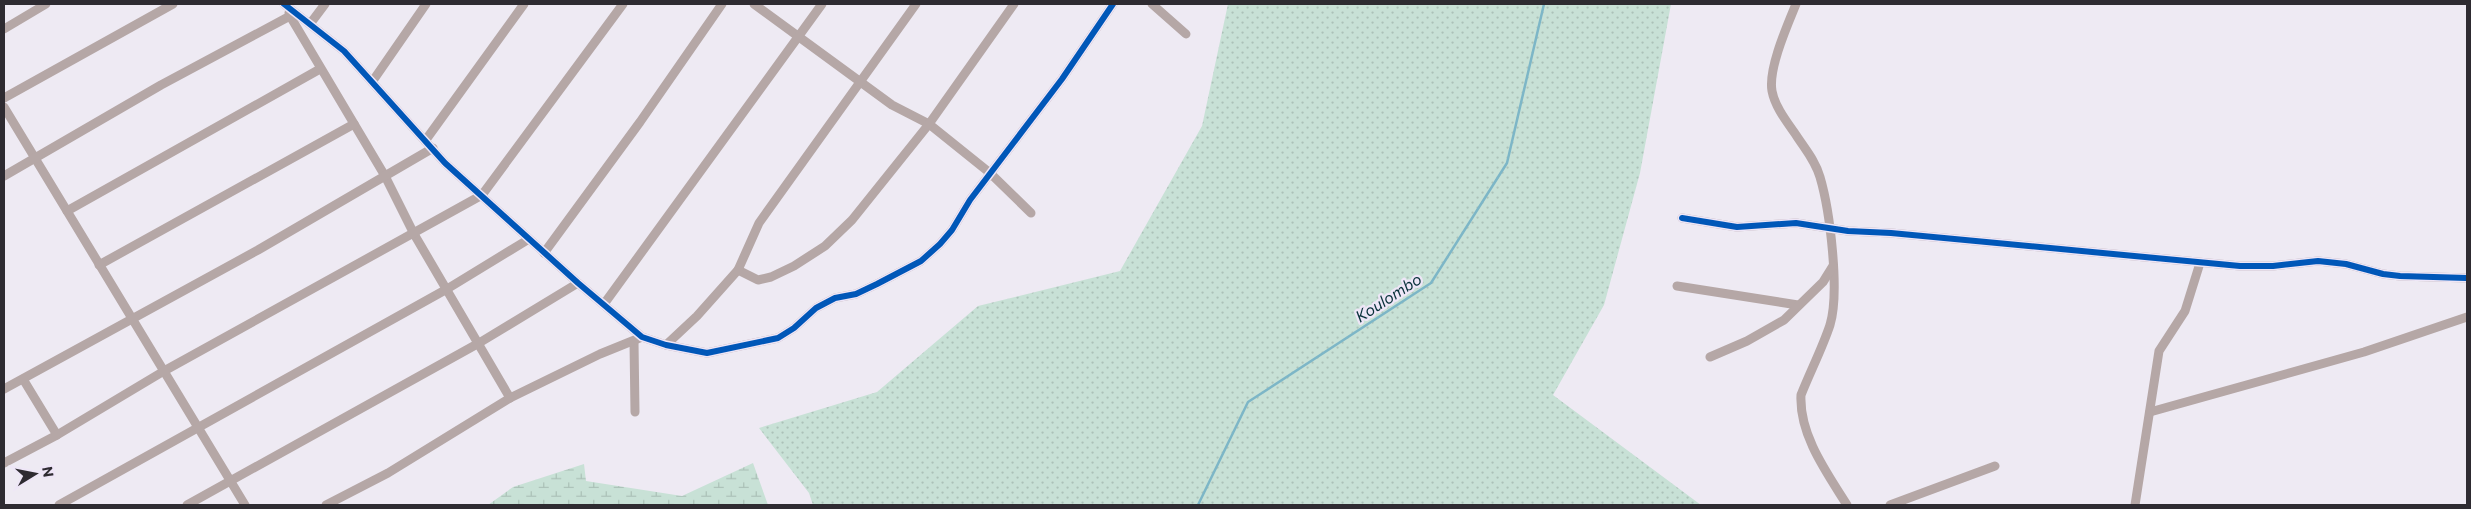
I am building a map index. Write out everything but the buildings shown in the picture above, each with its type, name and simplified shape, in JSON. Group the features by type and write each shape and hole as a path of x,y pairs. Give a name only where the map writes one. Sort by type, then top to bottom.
{"street":[{"path":"4,29 46,4"},
{"path":"4,98 174,4"},
{"path":"310,24 324,4"},
{"path":"372,82 426,4"},
{"path":"426,140 524,4"},
{"path":"4,462 57,435 164,371 482,195 623,4"},
{"path":"544,253 640,122 722,4"},
{"path":"754,4 892,105 929,124 990,173 1031,213"},
{"path":"604,304 822,4"},
{"path":"666,345 697,316 738,270 759,224 916,4"},
{"path":"738,270 758,280 771,277 794,266 825,246 852,220 929,124 1014,4"},
{"path":"326,505 396,468 510,398 600,354 638,340 707,353 778,338 794,328 816,308 834,298 856,294 921,261 952,230 970,200 1062,79 1114,4"},
{"path":"1152,4 1186,34"},
{"path":"1796,4 1773,70 1772,91 1776,103 1815,161 1824,193 1833,265 1834,307 1830,325 1801,395 1800,408 1812,444 1832,483 1847,505"},
{"path":"287,9 310,24 344,51 446,163 578,284 604,304 638,340 635,412"},
{"path":"287,9 320,69 385,176 414,234 510,398"},
{"path":"4,176 287,9"},
{"path":"67,211 320,69"},
{"path":"4,107 245,505"},
{"path":"99,265 354,124"},
{"path":"4,389 258,250 433,148"},
{"path":"1682,218 1737,227 1796,223 1848,231 1891,233 2200,263 2259,266 2318,261 2346,264 2383,274 2467,278"},
{"path":"59,505 447,289 529,239"},
{"path":"2135,505 2159,350 2185,311 2200,263"},
{"path":"1710,357 1768,330 1784,320 1823,282 1833,265"},
{"path":"187,505 478,343 578,284"},
{"path":"1677,286 1798,305"},
{"path":"2150,412 2364,352 2467,317"},
{"path":"23,379 57,435"},
{"path":"1890,505 1995,466"}],"green space":[{"path":"1228,4 1671,4 1640,173 1604,305 1553,395 1701,505 813,505 809,493 759,428 877,392 978,306 1120,271 1202,126"},
{"path":"753,463 768,505 488,505 513,487 584,464 586,481 682,496"}],"waterway":[{"name":"Koulombo","path":"1198,505 1248,402 1431,283 1507,163 1544,4"}],"cycle path":[{"path":"284,4 344,51 445,163 578,283 642,337 666,345 707,353 778,338 794,328 816,308 835,298 856,294 921,261 952,230 970,200 1062,79 1113,4"},
{"path":"1682,218 1737,227 1796,223 1848,231 1891,233 2240,266 2273,266 2318,261 2346,264 2383,274 2400,276 2467,278"}]}
